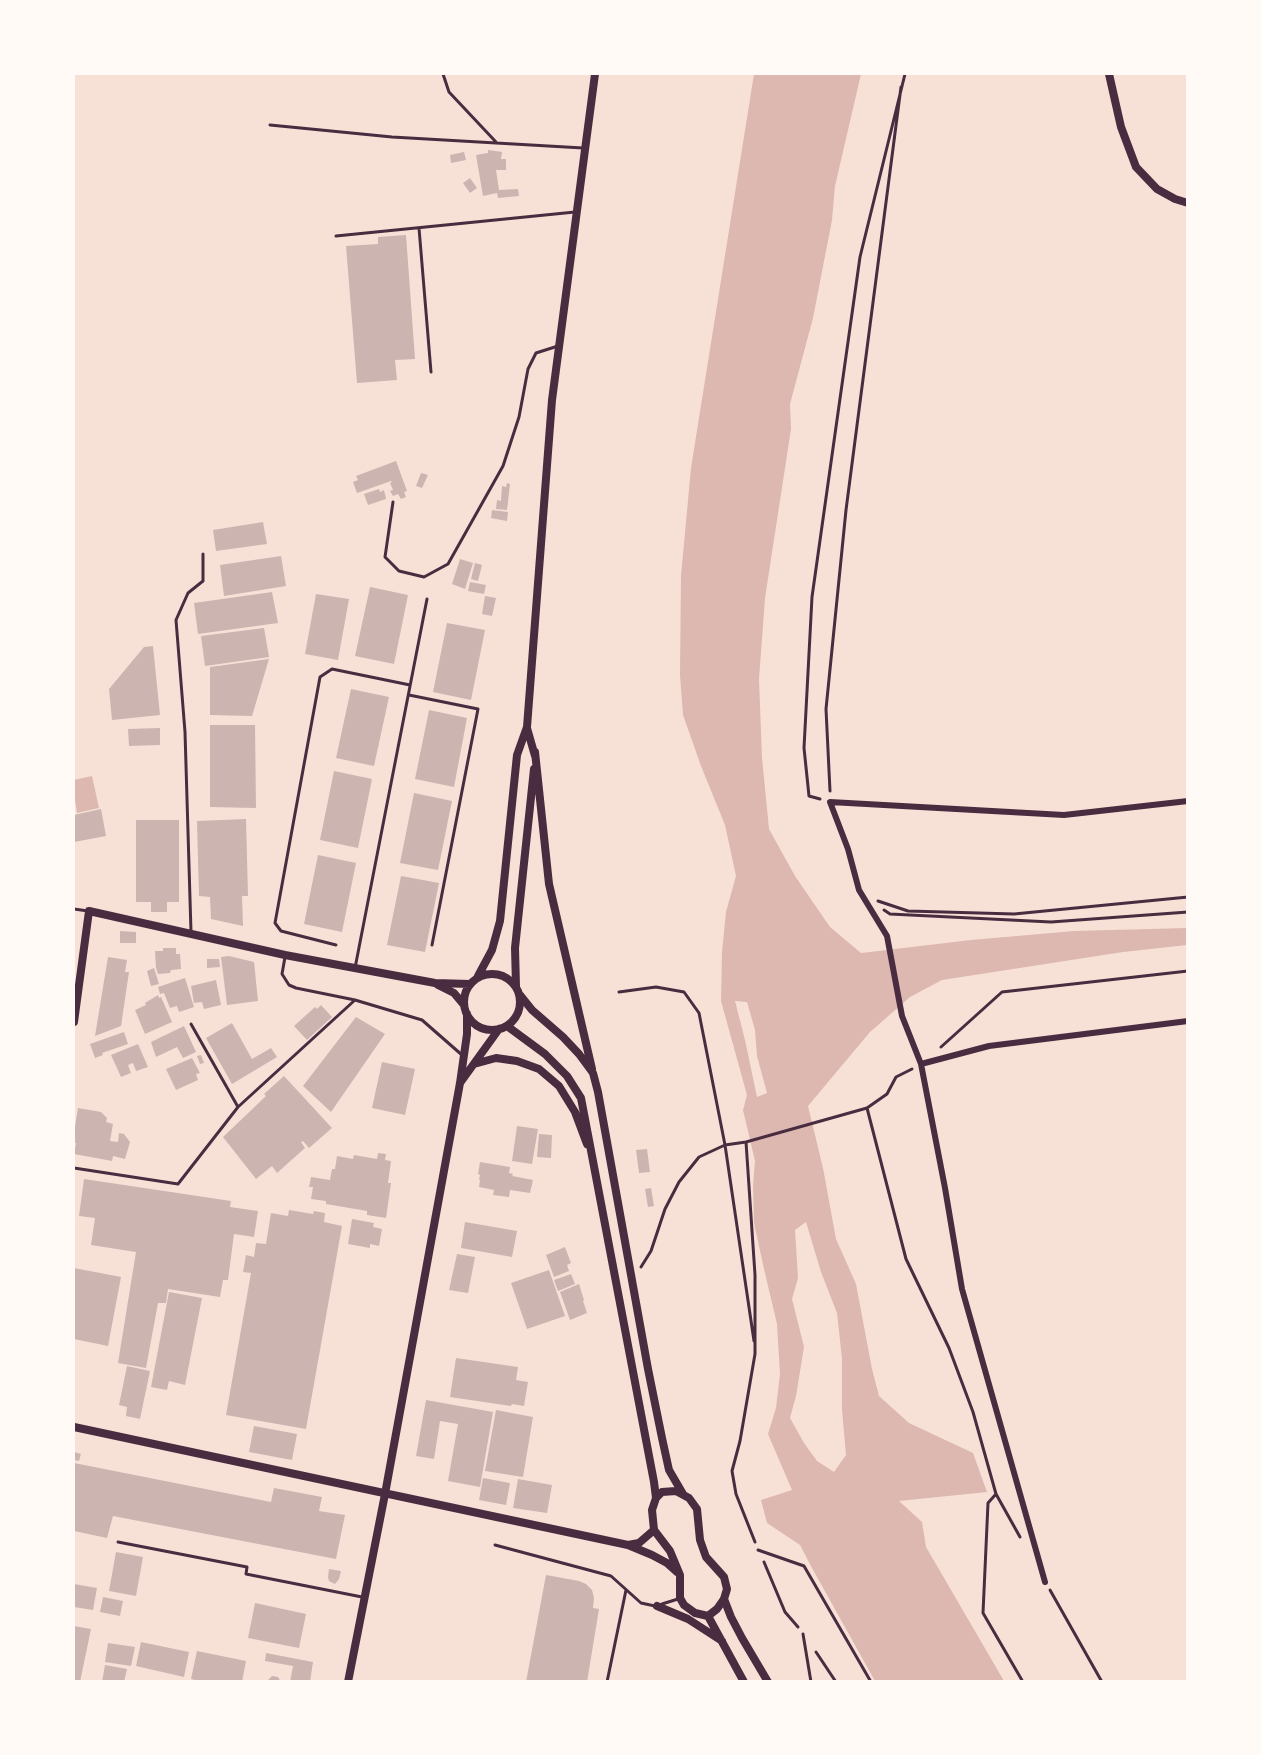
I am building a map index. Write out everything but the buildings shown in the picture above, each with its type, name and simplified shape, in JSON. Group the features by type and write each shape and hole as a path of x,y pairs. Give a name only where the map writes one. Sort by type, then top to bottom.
{"street":[{"path":"464,1005 470,984 478,976 492,950 500,921 517,755 527,728 552,400 595,74"},
{"path":"1109,74 1121,128 1136,167 1157,189 1188,203"},
{"path":"527,728 535,752 549,884 598,1092 648,1369 669,1470 683,1494"},
{"path":"460,1083 503,1028 514,1020 521,1004 515,948 535,752"},
{"path":"1045,1582 962,1289 921,1064 902,1016 887,936 859,890 848,849 830,802 1064,815 1188,801"},
{"path":"74,1022 89,911 285,955 435,983 470,984"},
{"path":"478,976 502,975 510,980 532,1010 563,1037 593,1073"},
{"path":"435,983 454,993 473,1022 481,1028 490,1030 503,1028 545,1054 567,1076 581,1098 656,1497 652,1510 654,1530 670,1551 680,1575 680,1598 684,1605 695,1613 708,1616 744,1682"},
{"path":"348,1682 385,1494 460,1083 467,1034 467,1014"},
{"path":"921,1064 989,1046 1188,1021"},
{"path":"474,1064 496,1058 517,1060 539,1069 559,1086 575,1113 592,1156"},
{"path":"74,1427 628,1545 667,1563 680,1575"},
{"path":"656,1497 662,1492 675,1491 689,1498 697,1509 700,1540 706,1557 724,1577 727,1589 717,1610 708,1616"},
{"path":"628,1545 639,1543 654,1530"},
{"path":"724,1599 742,1638 768,1682"},
{"path":"657,1606 688,1608"},
{"path":"657,1606 688,1619 724,1642"}],"lane":[{"path":"443,74 449,92 497,143"},
{"path":"270,125 392,137 585,149"},
{"path":"336,236 577,212"},
{"path":"419,228 431,372"},
{"path":"393,502 385,557 399,571 424,577 448,564 503,466 519,417 528,369 536,353 559,346"},
{"path":"191,934 185,732 176,620 188,593 203,581 203,554"},
{"path":"356,968 427,599"},
{"path":"336,945 281,932 275,923 320,677 332,669 410,685"},
{"path":"408,694 478,709 432,945"},
{"path":"74,909 89,911"},
{"path":"285,955 282,974 289,985 356,1000 422,1020 464,1056"},
{"path":"74,1168 178,1184 238,1107 356,1000"},
{"path":"190,1024 238,1107"},
{"path":"118,1542 247,1567 246,1574 365,1598"},
{"path":"495,1545 611,1576 641,1603 657,1606 680,1598"},
{"path":"758,1550 804,1566 871,1682"},
{"path":"607,1682 626,1590"},
{"path":"803,1634 811,1682"}],"path":[{"path":"901,87 846,510 826,709 830,802 810,796 804,748 812,597 860,257 901,87 905,74"},
{"path":"862,896 908,911 1014,914 1188,897"},
{"path":"862,896 890,914 1051,922 1188,912"},
{"path":"937,1050 1002,992 1188,971"},
{"path":"619,992 656,987 684,992 699,1013 725,1145 755,1354"},
{"path":"632,1281 651,1251 665,1209 679,1182 699,1157 725,1145 746,1142 867,1108 887,1094 896,1077 921,1064"},
{"path":"867,1108 906,1260 953,1359 973,1412 996,1494 988,1503 982,1613 1023,1682"},
{"path":"746,1142 755,1275 755,1354 740,1441 732,1471 736,1494 785,1612 836,1682"}],"shaded area":[{"path":"754,74 861,74 835,186 832,220 813,318 790,404 791,429 765,598 759,679 762,758 769,829 795,876 830,927 861,953 1074,931 1187,928 1187,945 1123,952 942,980 910,997 870,1032 808,1106 823,1168 836,1239 856,1284 879,1396 909,1423 973,1453 987,1492 899,1501 922,1522 926,1547 1004,1681 875,1681 800,1545 767,1523 761,1500 792,1490 768,1434 776,1408 780,1374 777,1324 754,1223 755,1161 743,1110 747,1095 721,1001 726,912 736,876 725,825 683,715 680,675 681,576 691,468","holes":["735,1001 747,1002 755,1030 757,1056 767,1093 757,1097","806,1222 821,1272 837,1313 842,1359 842,1410 846,1455 834,1472 817,1461 790,1418 804,1347 792,1299 798,1278 795,1230"]},
{"path":"92,776 99,808 77,813 74,780"}]}
